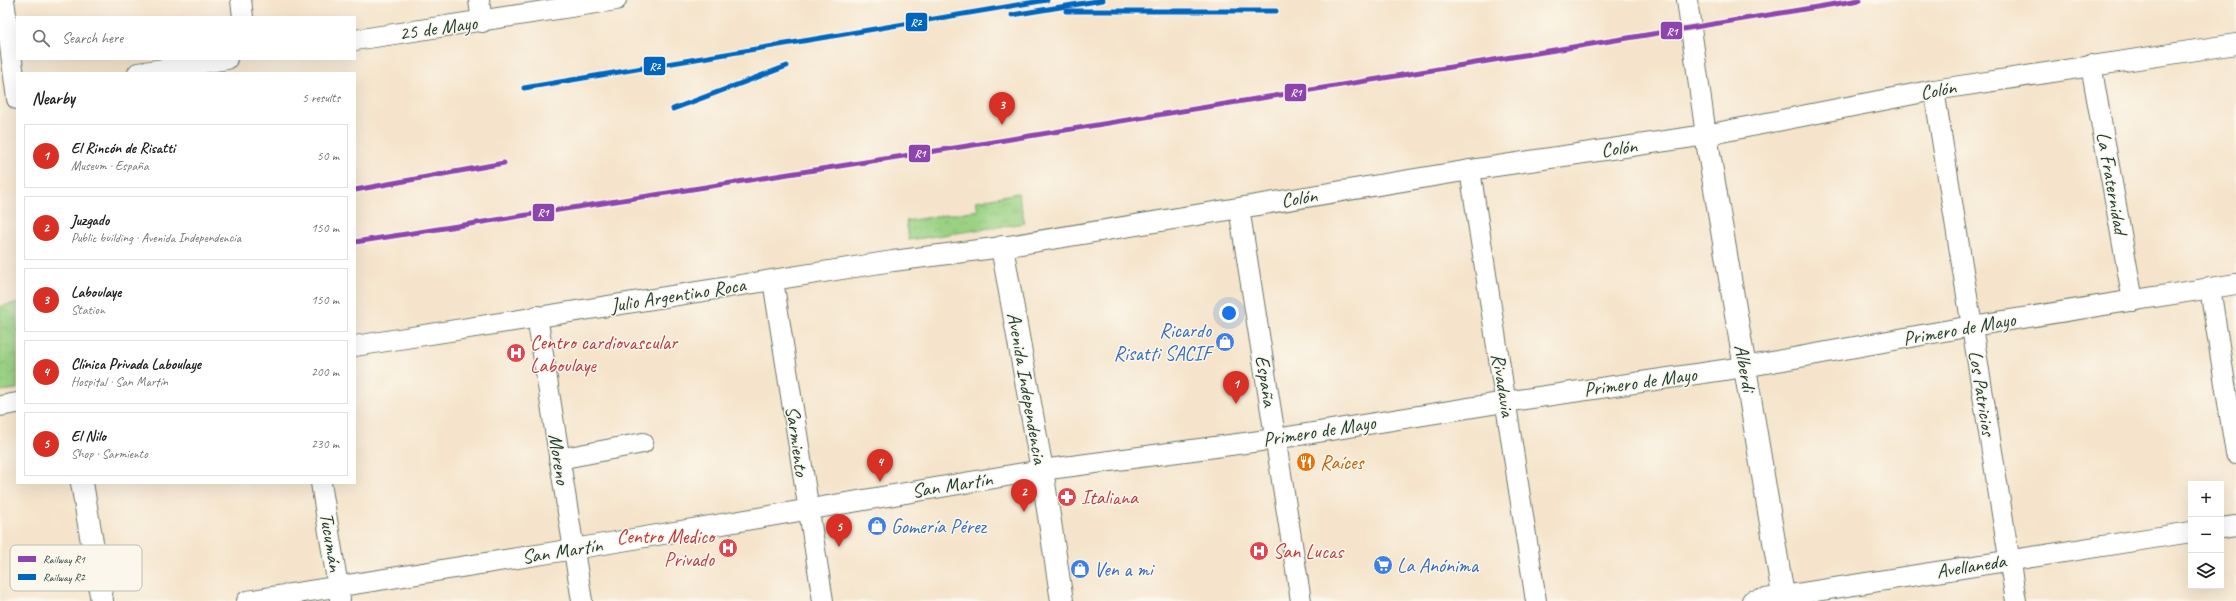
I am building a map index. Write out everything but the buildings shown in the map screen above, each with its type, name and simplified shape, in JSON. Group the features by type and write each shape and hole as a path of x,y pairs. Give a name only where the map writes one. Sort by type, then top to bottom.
{"main road":[{"name":"Alberdi","path":"1706,135 1783,598"},
{"name":"Avenida Independencia","path":"1002,247 1042,470 1062,601"},
{"path":"82,484 93,545"},
{"path":"100,591 102,601"}],"street":[{"path":"4,0 12,94"},
{"path":"241,0 243,16"},
{"path":"479,0 482,22"},
{"name":"25 de Mayo","path":"356,40 482,22 616,0"},
{"path":"1687,0 1706,135"},
{"name":"Colón","path":"1002,247 1470,170 1706,135 1934,90 2236,44"},
{"path":"144,72 222,60"},
{"name":"La Fraternidad","path":"2091,65 2133,301"},
{"name":"Los Patricios","path":"1934,90 2016,601"},
{"name":"Rivadavia","path":"1470,170 1536,601"},
{"name":"España","path":"1239,208 1301,601"},
{"name":"Julio Argentino Roca","path":"356,346 537,316 1002,247"},
{"name":"Sarmiento","path":"773,280 807,509 823,601"},
{"name":"Primero de Mayo","path":"1042,470 1275,439 1505,402 1744,367 1972,326 2236,284"},
{"path":"2210,288 2236,454"},
{"name":"Moreno","path":"537,316 582,601"},
{"path":"0,406 16,403"},
{"path":"559,459 643,444"},
{"name":"San Martín","path":"247,601 339,594 574,549 1042,470"},
{"name":"Tucumán","path":"321,484 339,594"},
{"path":"2224,528 2236,526"},
{"name":"Avellaneda","path":"1752,601 1783,598 2009,560 2188,532"}],"green space":[{"path":"1018,193 1025,223 909,240 906,221 978,210 976,201"},
{"path":"16,303 16,389 0,391 0,306"}],"rail line":[{"name":"R2","path":"524,88 1047,0"},
{"name":"R2","path":"1012,15 1103,0"},
{"name":"R1","path":"356,242 999,141 1860,0"},
{"name":"R2","path":"1066,11 1276,11"},
{"name":"R2","path":"673,109 787,66"},
{"name":"R1","path":"356,190 504,163"}],"place":[{"name":"Laboulaye","path":"1002,125"},
{"name":"Ricardo Risatti SACIF","path":"1225,342"},
{"name":"Centro cardiovascular Laboulaye","path":"516,353"},
{"name":"El Rincón de Risatti","path":"1236,404"},
{"name":"Raíces","path":"1306,462"},
{"name":"Clínica Privada Laboulaye","path":"880,482"},
{"name":"Italiana","path":"1067,497"},
{"name":"Juzgado","path":"1024,512"},
{"name":"Gomería Pérez","path":"877,526"},
{"name":"El Nilo","path":"839,547"},
{"name":"Centro Medico Privado","path":"728,548"},
{"name":"San Lucas","path":"1259,551"},
{"name":"La Anónima","path":"1383,565"},
{"name":"Ven a mi","path":"1080,569"}]}
